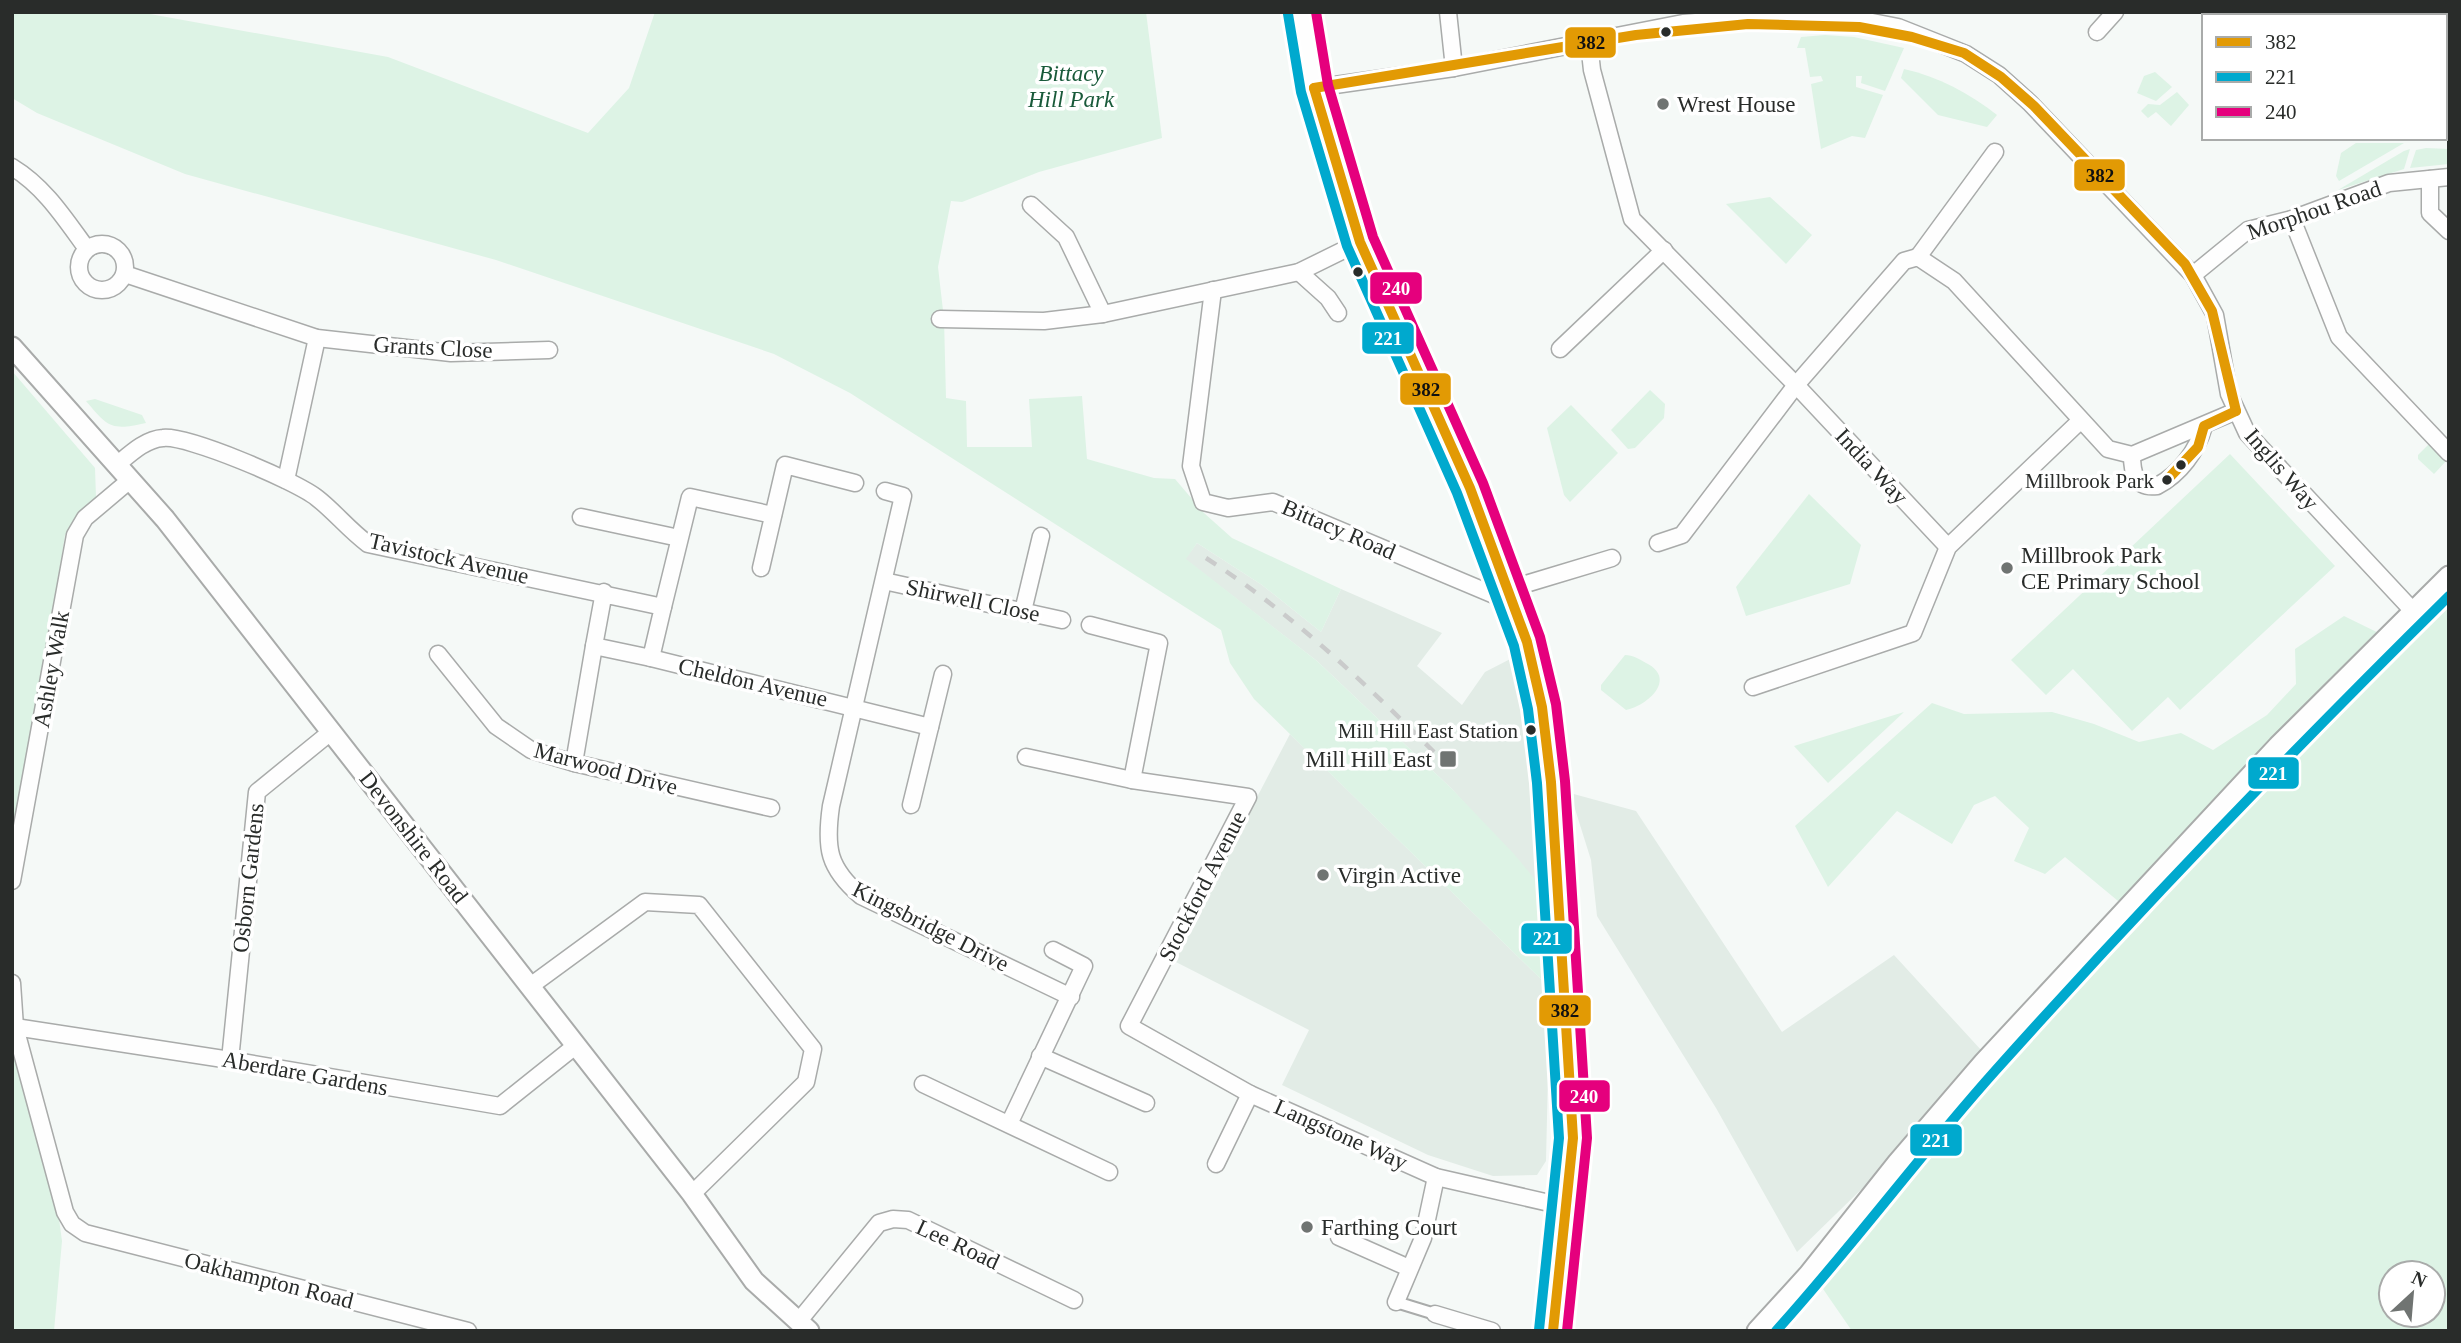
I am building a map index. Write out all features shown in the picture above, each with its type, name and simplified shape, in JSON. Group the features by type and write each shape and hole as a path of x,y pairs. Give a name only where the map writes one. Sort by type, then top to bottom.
{"main road":[{"path":"1302,12 1314,88 1360,242 1471,488 1511,596 1537,685 1551,782 1573,1138 1553,1331"}],"street":[{"path":"1448,12 1454,68"},
{"path":"2097,32 2115,12"},
{"name":"Inglis Way","path":"1314,88 1454,68 1684,23 1746,15 1852,18 1898,27 1966,54 1999,75 2030,103 2193,275 2215,316 2227,384 2247,433 2413,611"},
{"name":"India Way","path":"1589,43 1592,70 1632,219 1796,385 1948,547"},
{"path":"1658,543 1682,535 1796,385 1904,261 1918,257 1995,152"},
{"path":"12,167 29,177 56,206 87,249"},
{"name":"Morphou Road","path":"2193,275 2248,230 2292,219 2389,183 2449,177"},
{"path":"2430,179 2430,214 2449,231"},
{"path":"1031,205 1066,237 1103,314"},
{"path":"2292,219 2339,337 2449,453"},
{"path":"940,319 1044,321 1103,314 1299,272 1360,242"},
{"path":"102,244 115,248 125,262 125,274 111,289 89,287 83,281 79,268 87,249 102,244"},
{"path":"1560,349 1664,250"},
{"path":"1918,257 1954,281 2108,449 2132,455 2236,411"},
{"path":"1299,272 1328,298 1338,313"},
{"name":"Grants Close","path":"125,274 317,338 451,352 549,350"},
{"name":"Bittacy Road","path":"1213,290 1191,466 1203,502 1228,508 1273,502 1511,596"},
{"path":"286,480 317,338"},
{"name":"Devonshire Road","path":"12,347 165,519 691,1194 754,1280 804,1327"},
{"path":"1754,687 1913,633 1948,547 2080,421"},
{"path":"2132,455 2133,475 2137,481 2157,486 2167,480 2198,447 2204,426"},
{"name":"Tavistock Avenue","path":"124,472 137,448 167,437 181,439 286,480 316,497 368,544 604,592 663,607"},
{"path":"761,568 785,465 855,482"},
{"name":"Ashley Walk","path":"12,881 75,535 85,517 124,472"},
{"name":"Kingsbridge Drive","path":"885,491 903,496 827,831 829,855 841,878 862,896 1071,997"},
{"path":"651,658 690,498 773,515"},
{"path":"581,517 679,538"},
{"path":"1023,611 1041,536"},
{"path":"1511,596 1612,558"},
{"path":"1756,1331 1809,1274 1898,1162 1984,1062 2278,746 2449,576"},
{"name":"Shirwell Close","path":"884,581 1062,620"},
{"path":"574,763 604,592"},
{"path":"1090,625 1159,643 1132,780"},
{"name":"Cheldon Avenue","path":"594,646 855,706 930,727"},
{"name":"Marwood Drive","path":"438,654 496,726 531,750 574,763 771,808"},
{"path":"911,805 943,674"},
{"name":"Osborn Gardens","path":"230,1060 257,792 332,731"},
{"name":"Stockford Avenue","path":"1026,757 1132,780 1248,797 1129,1026"},
{"path":"528,987 645,902 699,905 813,1049 806,1082 691,1194"},
{"path":"1009,1124 1084,967 1053,950"},
{"path":"12,983 15,1027"},
{"name":"Langstone Way","path":"1129,1026 1250,1094 1436,1177 1567,1207"},
{"name":"Aberdare Gardens","path":"15,1027 500,1106 574,1047"},
{"name":"Oakhampton Road","path":"15,1027 65,1212 72,1224 85,1233 468,1331"},
{"path":"1040,1056 1146,1103"},
{"path":"923,1084 1109,1172"},
{"path":"1216,1164 1250,1094"},
{"path":"1436,1177 1423,1238 1396,1302 1492,1331"},
{"name":"Lee Road","path":"804,1327 880,1223 893,1219 908,1220 1074,1300"},
{"path":"1339,1237 1409,1268"}],"shaded area":[{"path":"1197,543 1262,585 1321,632 1341,589 1442,633 1417,666 1462,705 1485,672 1518,655 1547,894 1451,788 1317,661 1185,559"},
{"path":"1290,734 1550,988 1546,1161 1537,1175 1493,1176 1428,1155 1282,1085 1309,1030 1172,960"},
{"path":"1570,793 1636,811 1782,1032 1894,955 1982,1051 1875,1176 1797,1252 1716,1108 1597,916 1591,860"}],"green space":[{"name":"Bittacy Hill Park","path":"12,12 139,12 388,57 588,133 629,88 655,12 1146,12 1162,138 1039,172 962,202 951,201 938,267 944,319 946,398 966,401 967,447 1032,447 1029,399 1082,396 1087,459 1154,478 1175,479 1204,513 1232,538 1341,589 1321,632 1262,585 1197,543 1186,559 1317,661 1451,788 1514,854 1547,894 1550,988 1254,699 1230,663 1221,630 850,393 774,354 496,260 185,174 37,113 12,98"},
{"path":"1801,37 1854,37 1904,48 1885,91 1861,83 1862,76 1856,76 1856,87 1883,95 1865,138 1852,136 1821,149 1811,84 1823,81 1821,76 1810,77 1805,48 1797,48"},
{"path":"1904,69 1953,87 1997,115 1987,127 1938,115 1901,78"},
{"path":"2155,72 2172,87 2156,101 2137,93 2144,76"},
{"path":"2177,92 2189,105 2171,126 2156,112 2148,118 2141,111 2148,104 2160,105"},
{"path":"2356,143 2404,143 2339,181 2336,176 2341,153"},
{"path":"2410,149 2404,169 2338,190 2404,151"},
{"path":"2449,149 2449,164 2410,168 2416,150"},
{"path":"1770,197 1812,235 1786,264 1726,204"},
{"path":"12,371 95,468 96,497 65,535 12,876"},
{"path":"1650,390 1665,404 1664,418 1635,448 1628,449 1611,430"},
{"path":"95,399 142,415 146,423 125,427 111,425 86,401"},
{"path":"1571,405 1618,453 1570,502 1564,495 1547,428"},
{"path":"2429,444 2433,444 2448,459 2434,474 2418,459 2418,455"},
{"path":"2230,454 2335,566 2180,710 2168,697 2132,731 2073,669 2046,695 2011,660"},
{"path":"1809,494 1861,545 1850,584 1746,616 1736,587"},
{"path":"2449,597 2449,1331 1852,1331 1821,1286 1893,1195 2141,920 2065,857 2045,874 2014,861 2029,828 1995,796 1974,805 1952,844 1897,811 1828,887 1795,826 1932,703 1964,714 2052,712 2094,724 2139,742 2181,733 2213,750 2267,715 2296,684 2295,649 2344,616 2395,641"},
{"path":"1625,655 1646,663 1655,669 1659,677 1656,691 1650,698 1626,710 1601,690 1601,685"},
{"path":"1904,712 1828,783 1794,746"},
{"path":"12,1046 54,1182 62,1241 54,1331 12,1331"}],"railway":[{"path":"1206,558 1301,628 1360,680 1445,763"}],"transit line":[{"name":"240","path":"1316,12 1328,85 1373,237 1483,483 1540,637 1556,704 1565,781 1587,1138 1567,1331"},
{"name":"221","path":"1288,14 1301,92 1347,246 1457,493 1514,646 1528,709 1537,783 1559,1138 1539,1330"},
{"name":"382","path":"1314,88 1636,35 1748,24 1859,27 1912,37 1964,53 2001,77 2034,106 2185,264 2212,311 2236,411"},
{"name":"382","path":"1314,88 1360,242 1470,488 1527,642 1542,707 1551,782 1573,1138 1553,1331"},
{"name":"382","path":"2167,480 2198,447 2204,426 2236,411"},
{"name":"221","path":"1776,1331 1967,1103 2050,1010 2218,830 2449,596"}],"place":[{"name":"Wrest House","path":"1663,104"},
{"name":"Millbrook Park","path":"2167,480"},
{"name":"Millbrook Park CE Primary School","path":"2007,568"},
{"name":"Mill Hill East Station","path":"1531,730"},
{"name":"Mill Hill East","path":"1448,759"},
{"name":"Virgin Active","path":"1323,875"},
{"name":"Farthing Court","path":"1307,1227"}]}
